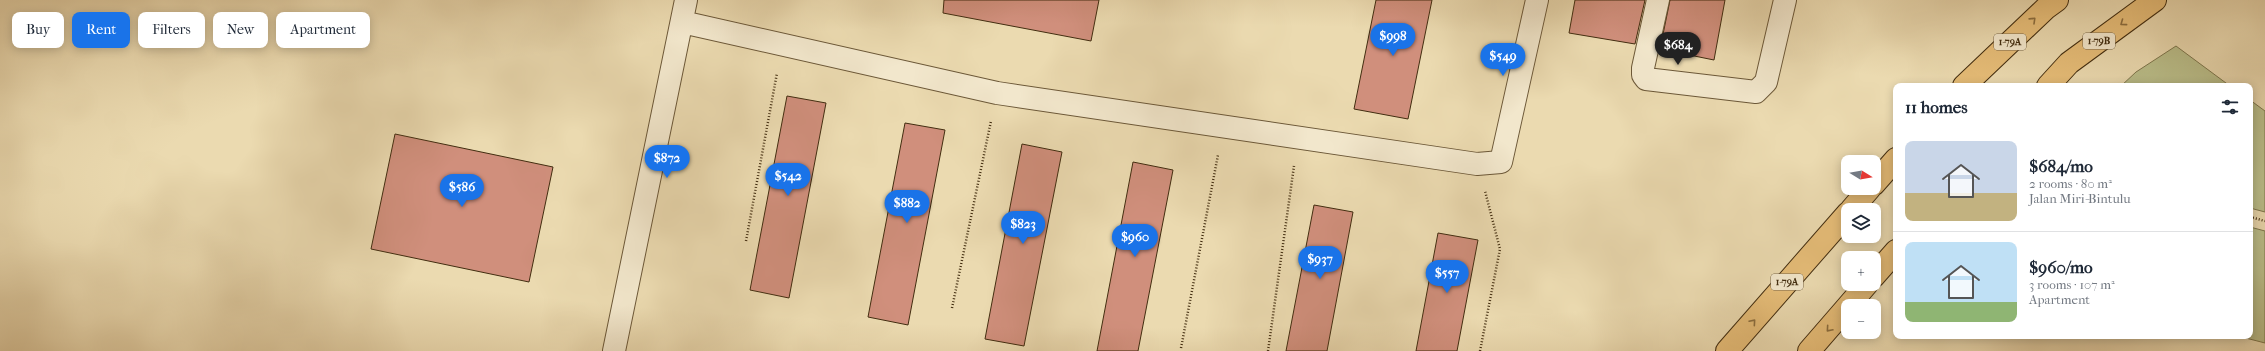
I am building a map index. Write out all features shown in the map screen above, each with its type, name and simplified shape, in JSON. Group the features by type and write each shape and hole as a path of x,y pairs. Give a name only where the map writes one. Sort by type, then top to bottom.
{"highway":[{"name":"1-79A","path":"1967,83 2046,8 2057,0"},
{"name":"1-79B","path":"2051,83 2069,63 2155,0"},
{"path":"1881,176 1893,162"},
{"path":"1857,203 1864,195"},
{"name":"1-79A","path":"1727,351 1841,221"},
{"path":"1881,268 1893,254"},
{"path":"1854,299 1861,291"},
{"path":"1809,351 1841,314"}],"street":[{"path":"614,351 686,0"},
{"path":"682,22 997,93 1477,164 1501,162 1538,0"},
{"path":"1658,0 1643,68 1643,75 1646,79 1756,92 1766,82 1785,0"}],"path":[{"path":"746,241 782,45"},
{"path":"952,308 997,93"},
{"path":"1181,348 1223,127"},
{"path":"1268,351 1298,137"},
{"path":"1477,164 1500,249 1480,351"},
{"path":"2253,218 2265,221"}],"green space":[{"path":"2176,46 2226,83 2124,83 2136,72"},
{"path":"2253,102 2265,111 2265,212 2253,209"},
{"path":"2253,228 2265,231 2265,343 2250,339 2253,339"}],"building":[{"path":"944,0 1099,0 1091,41 943,13"},
{"path":"1376,0 1432,0 1408,119 1354,109"},
{"path":"1575,0 1645,0 1635,44 1569,33"},
{"path":"1670,0 1725,0 1714,60 1660,49"},
{"path":"787,96 826,103 789,298 750,290"},
{"path":"905,123 945,130 908,325 868,317"},
{"path":"395,134 553,167 529,282 371,249"},
{"path":"1022,144 1062,152 1024,346 985,339"},
{"path":"1133,162 1173,170 1138,351 1097,351"},
{"path":"1314,205 1353,212 1327,351 1286,351"},
{"path":"1438,233 1478,240 1457,351 1416,351"}]}
